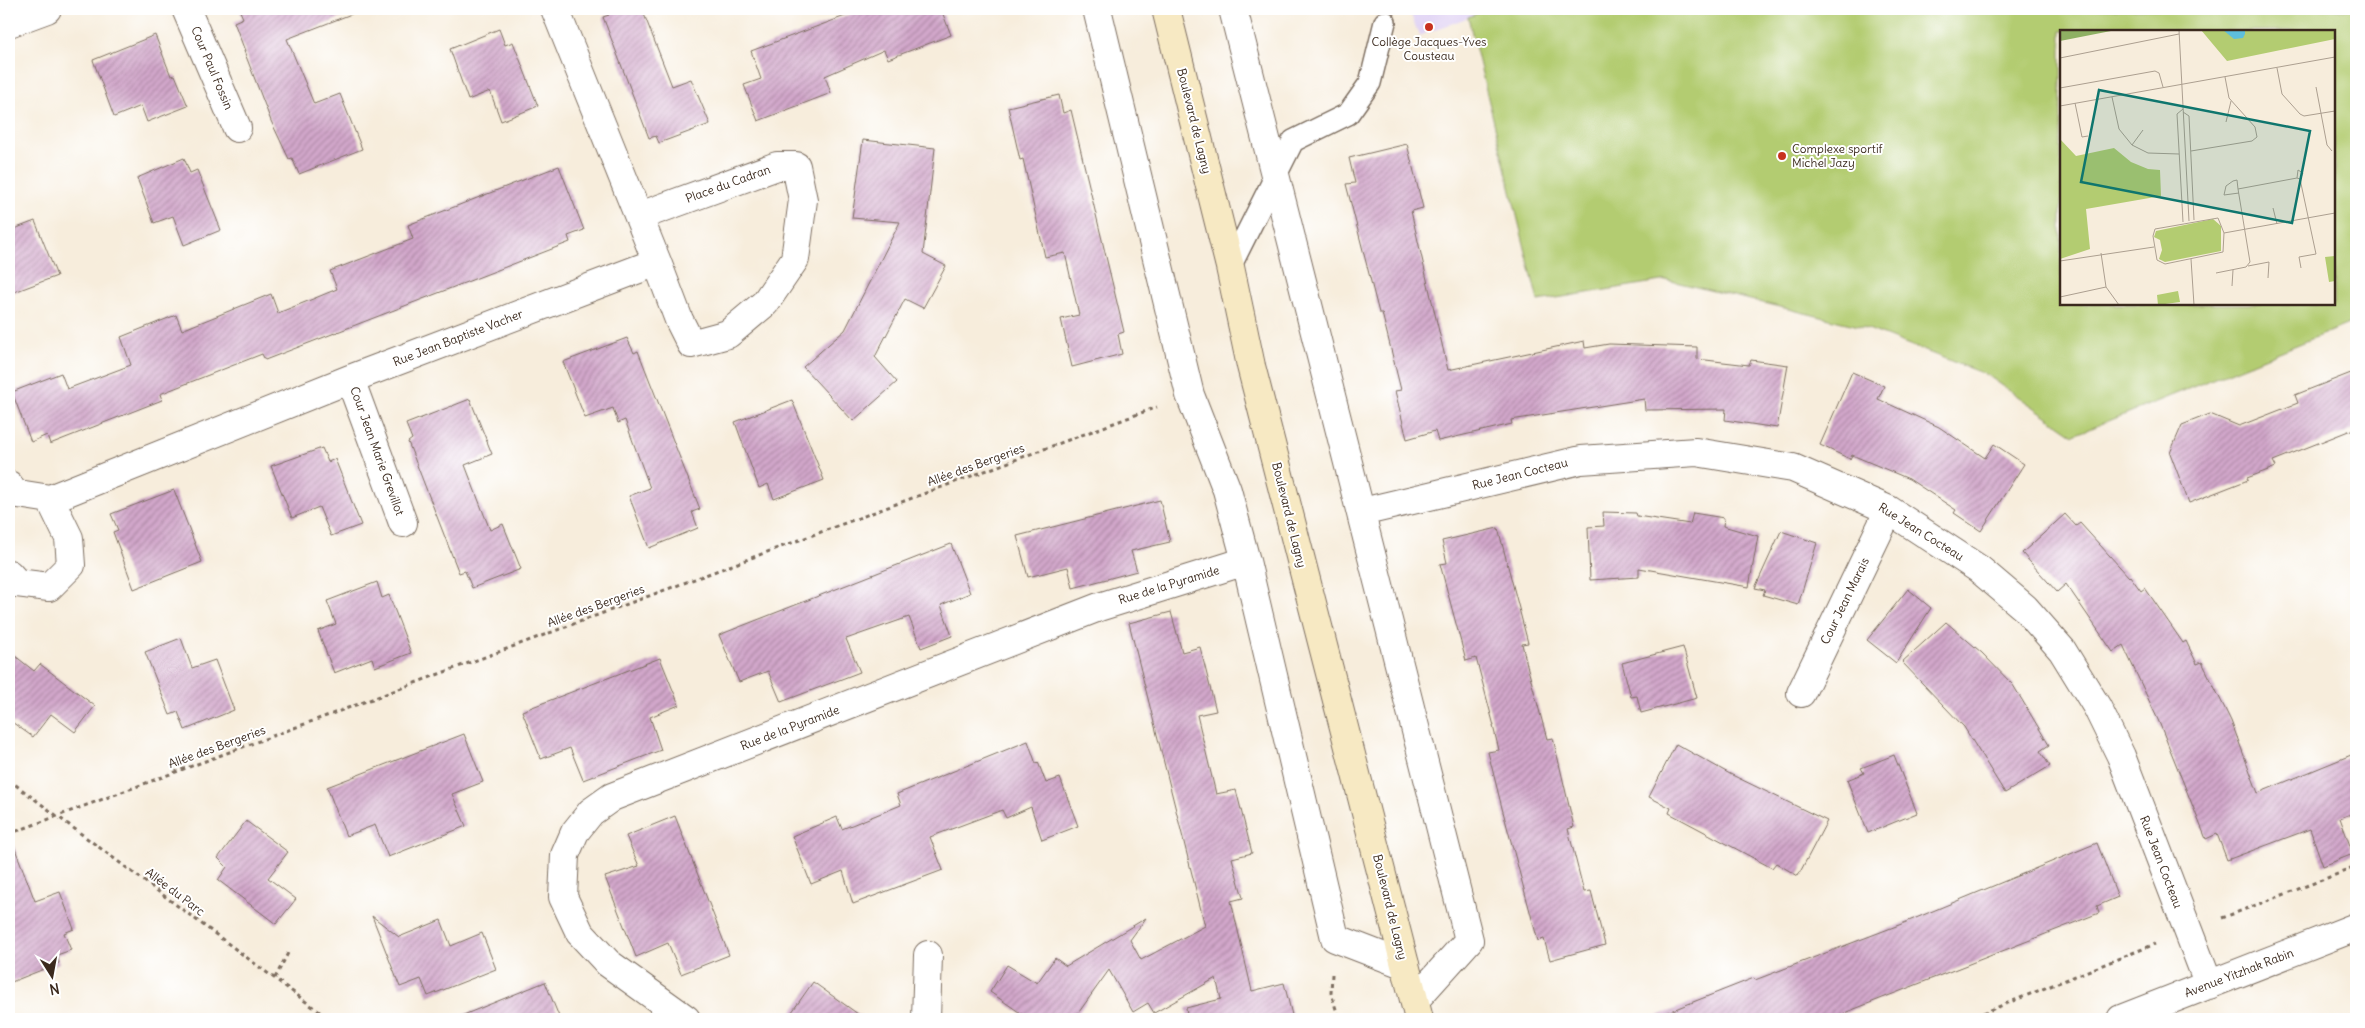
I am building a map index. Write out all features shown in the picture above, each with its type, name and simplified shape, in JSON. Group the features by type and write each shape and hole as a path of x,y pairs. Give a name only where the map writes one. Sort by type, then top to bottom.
{"main road":[{"name":"Boulevard de Lagny","path":"1166,9 1230,267 1254,376 1417,1010"}],"street":[{"path":"9,23 47,9"},
{"name":"Cour Paul Fossin","path":"186,9 237,128"},
{"path":"555,9 657,262"},
{"path":"1097,9 1190,395 1227,490 1246,561 1334,938 1405,965"},
{"path":"1233,9 1469,940 1417,1010"},
{"name":"Place du Cadran","path":"640,216 777,166 796,166 803,200 795,259 765,304 728,334 691,344 679,320 657,262"},
{"name":"Rue Jean Baptiste Vacher","path":"50,499 350,379 657,262"},
{"name":"Cour Jean Marie Grevillot","path":"350,379 404,523"},
{"name":"Rue Jean Cocteau","path":"1362,512 1581,460 1696,452 1793,468 1890,510 1979,569 2025,608 2062,650 2097,707 2121,756 2210,985"},
{"path":"9,574 18,582 49,587 71,565 69,538 50,499 10,492"},
{"name":"Cour Jean Marais","path":"1801,693 1890,510"},
{"name":"Rue de la Pyramide","path":"686,1019 608,963 580,933 563,897 565,855 575,832 591,812 612,797 1090,611 1246,561"},
{"name":"Avenue Yitzhak Rabin","path":"2121,1019 2356,927"},
{"path":"926,1019 928,955"}],"lane":[{"path":"1230,267 1293,141 1348,114 1370,83 1385,22"}],"path":[{"name":"Allée des Bergeries","path":"9,834 1190,395"},
{"name":"Allée du Parc","path":"9,780 329,1019"},
{"path":"1334,938 1331,993 1339,1019"},
{"path":"275,978 288,953"}],"shaded area":[{"name":"Collège Jacques-Yves Cousteau","path":"1409,9 1490,9 1419,36"}],"green space":[{"name":"Complexe sportif Michel Jazy","path":"1490,9 2356,9 2356,321 2074,435 1987,375 1863,327 1667,280 1538,301 1468,17"}],"building":[{"path":"239,9 358,9 359,11 287,39 314,104 340,94 362,149 299,174 292,158 289,159 271,121 244,51 234,22 243,18"},
{"path":"607,9 642,9 672,86 691,79 710,124 659,143 656,136 649,138 603,17 609,15"},
{"path":"864,9 941,9 951,35 888,59 884,50 825,76 831,93 758,121 744,85 761,79 751,51"},
{"path":"499,29 505,45 513,42 538,106 501,121 490,91 468,100 450,49"},
{"path":"155,35 171,76 175,75 188,106 147,122 141,106 114,117 93,60"},
{"path":"1059,95 1063,113 1071,110 1124,332 1118,334 1122,354 1072,367 1061,319 1079,315 1065,253 1045,257 1023,159 1020,160 1008,107"},
{"path":"863,140 935,148 923,254 946,266 923,308 905,299 875,357 897,382 853,421 803,367 845,330 900,222 852,218"},
{"path":"1407,144 1423,208 1411,211 1448,370 1584,341 1585,348 1609,344 1697,347 1697,359 1749,365 1751,360 1788,365 1777,428 1725,420 1726,409 1645,410 1644,399 1511,420 1512,424 1438,441 1435,431 1407,439 1395,391 1401,390 1382,313 1379,313 1346,184 1355,183 1349,158"},
{"path":"184,158 190,173 197,170 221,230 184,245 173,216 154,223 137,178"},
{"path":"559,166 584,230 568,236 570,242 265,360 262,354 160,394 162,400 50,444 47,435 31,442 12,392 61,373 67,389 131,365 121,337 176,315 182,330 271,294 278,313 308,301 337,289 330,271 413,239 408,225"},
{"path":"35,221 57,276 9,294 9,231"},
{"path":"627,338 634,353 638,351 700,509 692,512 698,528 649,548 629,496 650,488 625,420 618,423 613,408 585,418 563,362"},
{"path":"2356,371 2356,428 2273,461 2276,467 2189,503 2170,453 2182,425 2210,414 2239,426 2298,403 2295,395"},
{"path":"1852,372 1884,386 1878,399 1939,427 1985,458 1994,444 2024,464 1981,531 1954,513 1956,510 1909,479 1852,455 1850,459 1820,445"},
{"path":"470,399 492,454 465,465 490,530 503,524 521,569 472,588 465,571 459,573 408,442 412,439 406,424"},
{"path":"792,400 824,480 774,499 768,484 759,488 735,422"},
{"path":"322,448 328,462 335,459 361,525 331,536 319,507 292,518 271,466"},
{"path":"174,490 202,562 134,589 113,532 118,530 111,514"},
{"path":"1160,500 1170,542 1131,551 1137,571 1073,588 1068,567 1028,577 1017,536"},
{"path":"1603,512 1636,513 1637,516 1690,524 1693,513 1724,518 1723,526 1758,536 1749,587 1639,568 1639,577 1590,580 1588,527 1604,526"},
{"path":"2065,514 2076,526 2080,523 2130,576 2141,591 2145,588 2183,643 2186,641 2197,664 2202,662 2231,721 2258,793 2356,753 2356,812 2340,818 2353,854 2323,866 2310,829 2227,860 2217,834 2206,839 2159,722 2123,645 2113,652 2066,584 2057,592 2022,553"},
{"path":"1498,528 1528,643 1522,644 1528,669 1547,739 1553,738 1574,827 1568,829 1584,892 1591,891 1605,945 1550,960 1544,939 1538,941 1488,752 1499,750 1476,658 1466,661 1440,564 1447,563 1442,541"},
{"path":"1781,531 1817,543 1798,605 1763,595 1765,590 1755,588"},
{"path":"951,544 970,593 941,605 952,636 921,648 909,617 846,639 860,672 781,702 768,671 739,682 719,635"},
{"path":"377,582 382,598 389,595 411,653 375,667 372,658 334,673 318,631 336,624 327,601"},
{"path":"1908,589 1931,608 1896,663 1867,640"},
{"path":"1171,612 1182,652 1200,647 1216,711 1197,715 1216,794 1236,790 1252,853 1232,858 1243,898 1231,901 1252,991 1284,983 1293,1019 1188,1019 1186,1008 1221,999 1216,978 1154,1013 1148,1003 1133,1012 1109,970 1074,1019 1029,1019 990,992 1007,965 1037,983 1055,958 1066,966 1146,918 1130,940 1141,960 1205,926 1129,623"},
{"path":"1946,622 1982,653 2013,685 2049,745 2040,751 2050,766 2005,793 1964,727 1902,662"},
{"path":"181,638 192,668 215,660 234,710 185,730 178,712 170,715 145,652"},
{"path":"1683,647 1697,698 1641,713 1637,696 1631,697 1622,663"},
{"path":"9,651 34,671 40,664 95,706 75,732 51,714 33,737 9,720"},
{"path":"660,658 679,705 650,717 661,750 583,780 570,748 541,759 522,711"},
{"path":"464,734 483,782 452,794 466,826 388,857 375,825 346,836 327,787"},
{"path":"1028,741 1036,764 1038,762 1046,783 1060,778 1078,826 1042,840 1031,807 1006,818 1002,810 930,837 943,870 853,904 843,871 811,884 792,836 837,817 842,829 901,805 897,794"},
{"path":"1676,744 1730,774 1827,821 1798,876 1776,863 1772,868 1669,813 1671,808 1649,797"},
{"path":"1894,755 1917,813 1868,833 1847,780 1864,773 1861,768"},
{"path":"675,816 729,955 681,974 668,943 636,957 605,877 639,866 626,836"},
{"path":"246,821 288,852 268,878 296,899 276,924 218,880 227,867 218,858"},
{"path":"9,841 12,841 35,901 60,892 74,929 64,933 71,950 57,955 59,963 9,983"},
{"path":"2097,843 2118,897 2097,906 2099,913 1829,1019 1655,1019 1655,1017 1754,978 1755,980 1899,925"},
{"path":"372,916 399,937 441,920 451,946 482,933 496,969 428,996 421,979 400,987"},
{"path":"545,982 560,1019 456,1019 456,1018"},
{"path":"813,982 865,1019 787,1019"}],"place":[{"name":"Collège Jacques-Yves Cousteau","path":"1429,27"},
{"name":"Complexe sportif Michel Jazy","path":"1782,156"}]}
